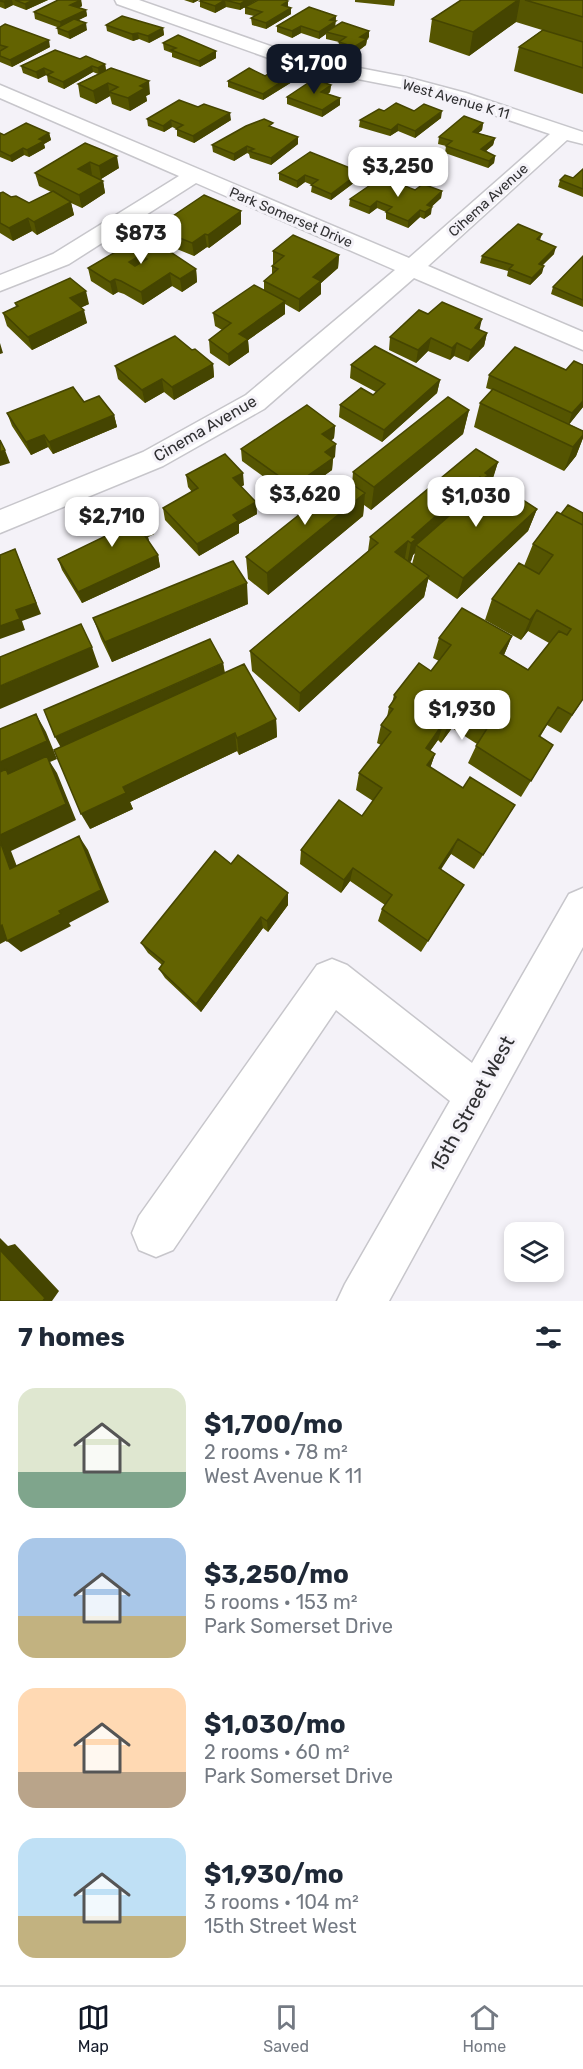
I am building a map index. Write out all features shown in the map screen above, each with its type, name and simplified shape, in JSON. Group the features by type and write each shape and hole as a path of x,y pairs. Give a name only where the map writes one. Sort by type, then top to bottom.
{"street":[{"name":"West Avenue K 11","path":"123,0 298,62 406,83 459,97 574,135"},
{"name":"Park Somerset Drive","path":"6,99 195,175 583,342"},
{"name":"Cihema Avenue","path":"412,268 574,135"},
{"path":"0,284 61,259 195,175"},
{"name":"Cinema Avenue","path":"0,522 153,459 255,402 412,268"},
{"name":"15th Street West","path":"362,1301 583,908"},
{"path":"156,1233 332,980 478,1095"}],"building":[{"path":"15,0 33,0 25,4"},
{"path":"58,0 81,0 70,5 86,10 60,22 34,12"},
{"path":"225,0 215,6 200,1"},
{"path":"225,0 246,0 240,4"},
{"path":"258,0 285,0 288,1 282,5 291,8 266,23 251,18 262,12 245,7"},
{"path":"461,0 518,0 473,32 432,19"},
{"path":"525,0 583,0 583,17"},
{"path":"309,7 336,16 330,20 336,21 319,32 301,26 292,31 277,26"},
{"path":"122,16 163,28 148,36 132,34 106,25"},
{"path":"74,19 86,23 68,32 57,28"},
{"path":"342,22 369,31 360,37 367,39 354,47 339,42 346,37 326,32"},
{"path":"5,24 49,40 10,60 0,56 0,51 7,47 0,45 0,27"},
{"path":"543,30 583,42 583,68 519,47"},
{"path":"178,35 216,51 199,61 171,50 176,48 163,43"},
{"path":"55,50 80,59 86,56 105,64 98,68 92,66 63,82 47,75 53,72 44,68 36,72 21,66"},
{"path":"111,68 149,81 140,86 145,88 128,98 109,92 118,87 108,83 93,91 78,84"},
{"path":"249,68 265,76 275,69 292,75 263,94 228,81"},
{"path":"314,79 331,85 321,92 340,98 322,110 287,97"},
{"path":"179,100 198,107 204,104 230,113 193,136 176,129 183,125 171,120 163,126 147,119"},
{"path":"396,103 414,111 424,104 442,111 415,131 398,124 391,130 360,120 379,109 384,111"},
{"path":"464,116 483,123 473,132 495,138 481,149 495,156 489,161 446,146 452,141 439,137"},
{"path":"264,119 273,123 269,126 298,137 271,158 249,151 254,149 247,146 234,154 212,145 246,126"},
{"path":"26,123 49,133 39,139 44,141 27,150 23,148 10,156 0,151 0,133 4,135"},
{"path":"85,143 117,156 99,166 90,162 78,169 103,181 79,195 35,173"},
{"path":"310,152 360,172 331,194 311,185 318,180 305,175 297,181 279,173"},
{"path":"583,169 583,189 560,180 565,175 573,178"},
{"path":"382,177 415,190 423,184 442,191 427,205 432,207 425,212 420,210 408,221 386,212 392,207 377,201 370,207 350,199"},
{"path":"53,191 71,202 34,222 28,218 9,228 0,223 0,193 3,192 11,197 16,196 29,203"},
{"path":"204,195 241,211 208,235 205,234 192,243 155,228"},
{"path":"518,224 542,234 537,239 556,247 539,264 544,266 532,278 509,269 513,265 482,256"},
{"path":"293,235 339,255 313,277 321,281 299,299 264,281 278,269 272,266 284,256 273,251"},
{"path":"141,237 166,249 196,269 180,279 170,273 141,292 115,279 110,282 88,268","holes":["141,255 147,259 135,266 129,262"]},
{"path":"583,256 583,300 553,287"},
{"path":"70,278 86,291 70,298 84,310 28,337 3,313 18,306 15,303"},
{"path":"254,285 285,301 239,334 248,339 228,354 209,340 231,323 213,313"},
{"path":"442,302 482,319 475,328 487,333 471,350 457,343 452,348 431,338 418,350 390,337 419,310 428,314"},
{"path":"175,336 213,364 172,387 162,379 142,390 115,366"},
{"path":"375,346 440,380 384,430 340,405 361,388 373,395 385,384 351,365"},
{"path":"515,347 566,370 574,361 583,365 583,401 572,413 489,375"},
{"path":"73,387 84,402 99,396 114,415 49,442 44,435 26,442 7,413"},
{"path":"493,389 583,431 583,435 573,447 480,403"},
{"path":"448,397 469,410 374,487 353,472"},
{"path":"307,405 335,426 322,434 336,444 325,452 333,458 293,486 241,449"},
{"path":"0,440 5,450 0,452"},
{"path":"476,449 498,462 485,473 488,475 483,479 480,477 412,537 416,539 411,543 408,541 395,552 429,576 300,693 250,651 378,543 370,537"},
{"path":"225,454 243,473 233,478 256,502 233,515 238,521 197,544 163,508 198,488 186,475"},
{"path":"344,479 365,493 267,573 246,557"},
{"path":"491,479 537,509 463,578 416,545"},
{"path":"139,498 152,522 142,527 147,534 145,536 158,555 78,592 58,559 114,532 103,514"},
{"path":"568,505 583,513 583,525 561,514"},
{"path":"557,512 583,525 583,699 572,715 558,707 539,736 553,745 531,781 476,746 488,727 459,709 448,725 444,722 426,748 435,754 427,765 463,788 470,777 515,805 483,855 458,839 439,868 464,885 428,941 382,909 392,895 353,868 344,880 301,850 339,800 362,816 382,788 359,773 391,732 381,725 393,709 389,707 396,697 394,695 419,663 431,671 451,645 439,638 462,608 512,636 500,653 528,670 559,631 567,635 571,629 537,610 530,620 492,599 519,563 539,574 553,555 533,544"},
{"path":"15,549 36,603 16,610 20,619 0,626 0,555"},
{"path":"233,561 247,583 105,642 93,618"},
{"path":"81,624 92,647 0,686 0,657"},
{"path":"210,639 223,663 55,737 44,710"},
{"path":"244,664 276,719 237,738 235,733 123,787 126,793 81,814 54,750"},
{"path":"36,714 47,741 0,762 0,729"},
{"path":"47,756 66,804 0,835 0,772 6,769 8,774"},
{"path":"79,836 101,890 59,911 61,914 7,941 2,925 0,926 0,841 10,869"},
{"path":"215,851 231,864 238,855 288,893 267,921 261,917 196,1004 159,969 164,962 141,943"},
{"path":"0,1250 45,1298 43,1301 0,1301"}]}
